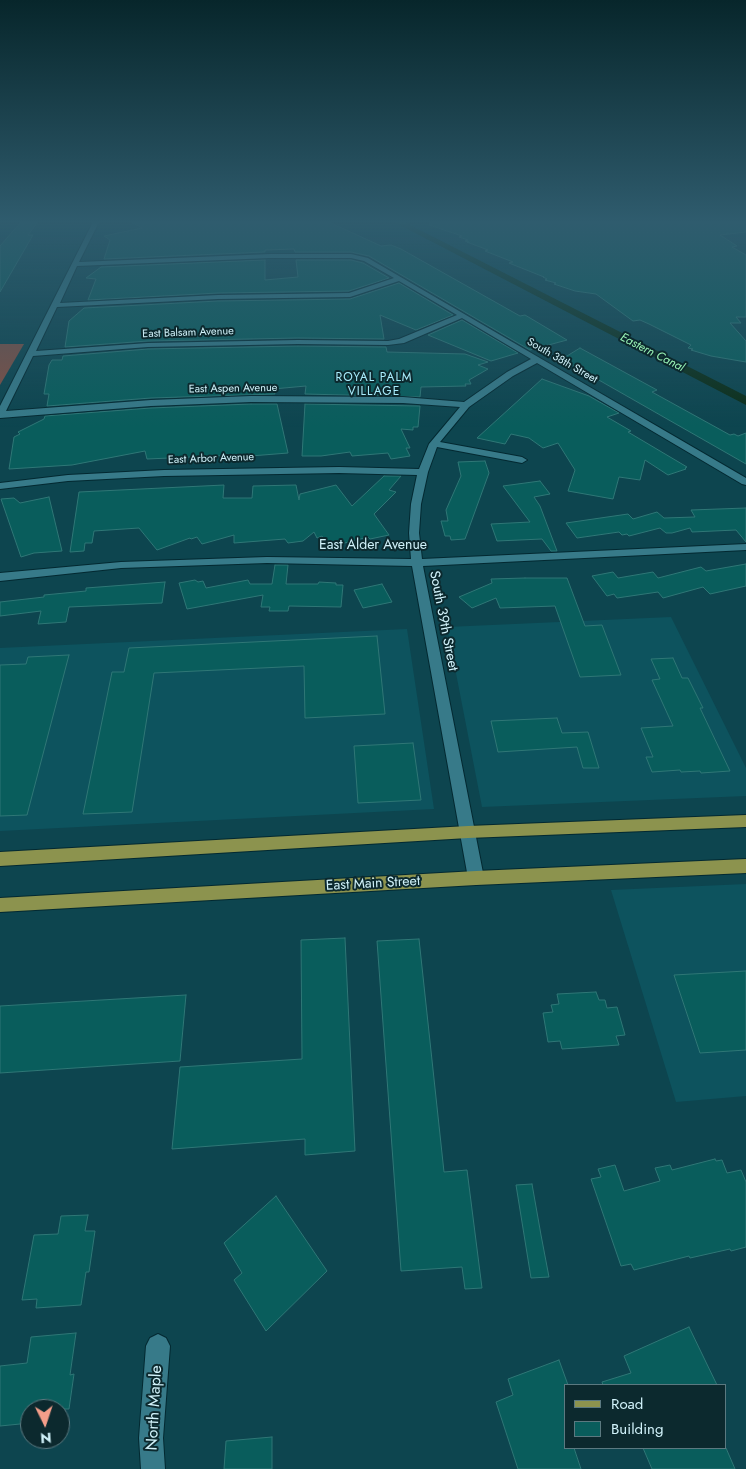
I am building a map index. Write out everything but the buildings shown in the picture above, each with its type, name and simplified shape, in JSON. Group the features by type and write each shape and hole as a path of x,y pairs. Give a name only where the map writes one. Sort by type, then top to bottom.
{"main road":[{"path":"0,859 468,832 746,821"},
{"name":"East Main Street","path":"0,905 476,878 746,866"}],"street":[{"path":"0,415 62,291"},
{"path":"55,305 218,297 350,295 364,291"},
{"name":"South 38th Street","path":"418,291 746,482"},
{"name":"East Balsam Avenue","path":"30,354 167,345 298,342 388,343 401,341 460,316"},
{"name":"South 39th Street","path":"476,878 417,563 414,533 416,504 423,472 434,444 466,404 510,374 538,359"},
{"name":"East Aspen Avenue","path":"0,415 150,403 251,399 403,400 466,404"},
{"path":"434,444 522,460"},
{"name":"East Arbor Avenue","path":"0,486 68,478 164,473 339,470 423,472"},
{"name":"East Alder Avenue","path":"0,577 121,565 194,562 267,560 417,563 746,547"},
{"name":"North Maple","path":"153,1469 150,1438 158,1346"}],"shaded area":[{"path":"0,344 24,344 0,385"},
{"path":"671,617 746,768 746,796 482,807 447,627"},
{"path":"407,629 434,809 0,831 0,648"},
{"path":"746,884 746,1096 676,1102 611,890"}],"waterway":[{"name":"Eastern Canal","path":"531,291 746,401"}],"district":[{"name":"ROYAL PALM VILLAGE","path":"374,385"}]}
